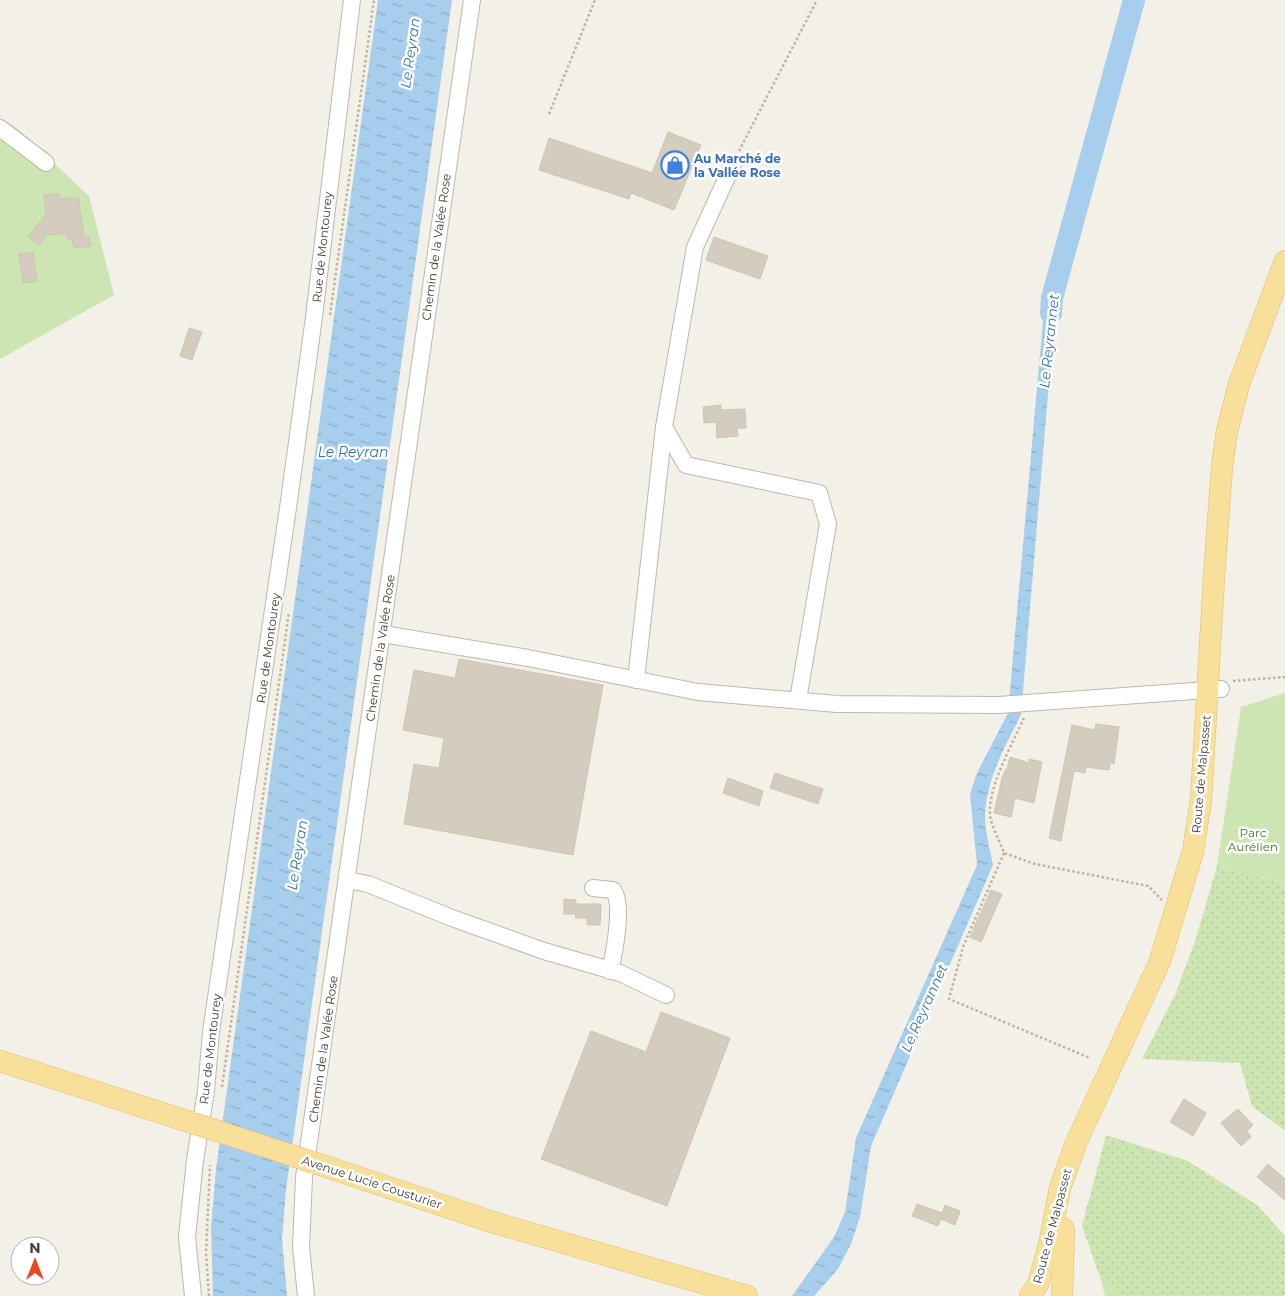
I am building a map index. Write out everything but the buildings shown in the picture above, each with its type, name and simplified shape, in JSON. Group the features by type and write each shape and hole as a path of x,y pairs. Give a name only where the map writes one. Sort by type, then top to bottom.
{"main road":[{"name":"Route de Malpasset","path":"1217,686 1222,466 1227,430 1239,384 1285,261"},
{"name":"Route de Malpasset","path":"1062,1296 1064,1230 1072,1188 1115,1071 1160,961 1193,851 1217,686 1234,475 1240,431 1258,363 1285,299"},
{"name":"Route de Malpasset","path":"1030,1296 1038,1284 1049,1245 1060,1188 1076,1143 1171,967 1193,904 1202,871 1212,814 1213,711"},
{"name":"Avenue Lucie Cousturier","path":"0,1061 492,1222 747,1296"}],"street":[{"name":"Rue de Montourey","path":"192,1296 187,1237 195,1160 206,1091 212,1022 312,336 352,0"},
{"name":"Chemin de la Valée Rose","path":"306,1296 301,1247 304,1177 472,0"},
{"path":"0,128 46,163"},
{"path":"636,680 664,427 695,247 733,164"},
{"path":"664,427 686,465 819,493 828,524 798,700"},
{"path":"383,634 528,658 698,692 846,704 1031,703 1217,686"},
{"path":"347,880 368,884 452,918 544,951 610,971 666,995"},
{"path":"593,888 612,890 617,898 616,934 610,971"}],"path":[{"path":"330,316 374,0"},
{"path":"549,114 595,0"},
{"path":"733,164 817,0"},
{"path":"222,1089 289,608"},
{"path":"1217,686 1285,677"},
{"path":"1031,703 998,774 990,810 991,819 1004,853 963,947 950,999 1090,1058"},
{"path":"1004,853 1035,864 1148,886 1165,904 1177,907"},
{"path":"209,1296 206,1253 210,1162"}],"green space":[{"path":"0,119 14,126 89,196 114,295 0,359"},
{"name":"Parc Aurélien","path":"1285,693 1285,890 1282,883 1217,866 1241,707"},
{"path":"1217,866 1282,883 1285,890 1285,1131 1252,1106 1240,1063 1142,1059 1175,995 1196,938"},
{"path":"1106,1135 1188,1161 1257,1205 1285,1236 1285,1296 1123,1296 1101,1280 1082,1226"},
{"path":"1101,1280 1123,1296 1105,1296"}],"water":[{"name":"Le Reyran","path":"378,0 452,0 286,1190 282,1239 287,1296 213,1296 211,1227 216,1169"},
{"name":"Le Reyrannet","path":"1054,282 1062,284 1057,294 1052,346 1021,715 997,764 986,803 986,828 993,865 871,1146 860,1217 851,1244 838,1269 814,1296 792,1296 834,1237 845,1212 856,1138 977,865 970,794 977,773 1008,713 1045,298"}],"waterway":[{"name":"Le Reyrannet","path":"1051,313 1052,298 1134,0"}],"place":[{"name":"Au Marché de la Vallée Rose","path":"675,165"}]}
